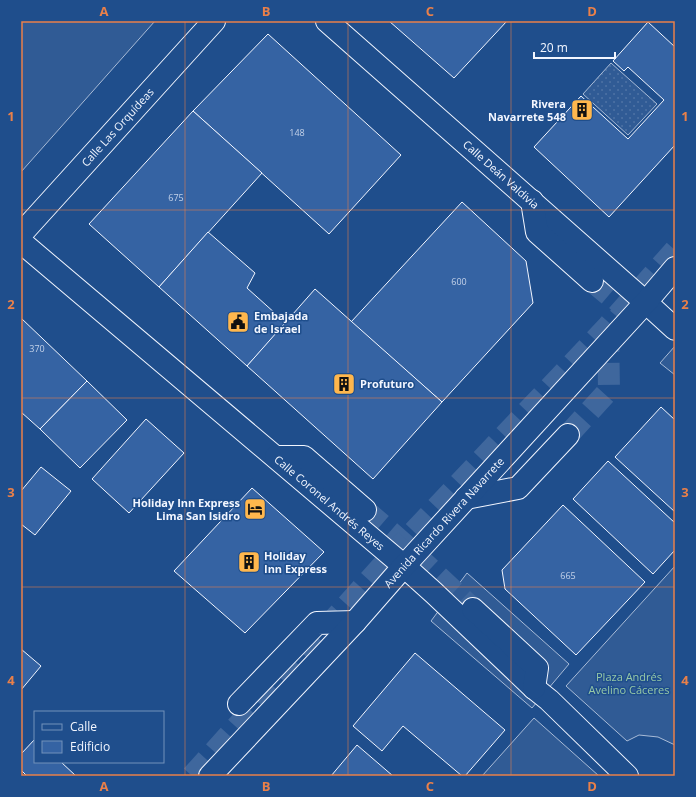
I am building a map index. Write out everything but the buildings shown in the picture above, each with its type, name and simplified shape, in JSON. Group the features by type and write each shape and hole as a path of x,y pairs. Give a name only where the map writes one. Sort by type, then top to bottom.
{"street":[{"name":"Calle Las Orquídeas","path":"21,234 214,21"},
{"name":"Calle Deán Valdivia","path":"327,21 675,328"},
{"path":"532,201 537,232 592,281"},
{"name":"Calle Coronel Andrés Reyes","path":"21,242 404,566 534,688 549,700 627,776"},
{"name":"Avenida Ricardo Rivera Navarrete","path":"210,776 355,622 404,566 646,302 675,268"},
{"path":"466,498 518,488 568,435"},
{"path":"276,458 304,457 365,510"},
{"path":"473,609 537,668 534,688"},
{"path":"239,704 317,623 355,622"}],"shaded area":[{"path":"21,21 155,21 21,172"},
{"path":"611,63 657,104 628,135 583,94"},
{"path":"675,346 675,375 660,363"},
{"name":"Plaza Andrés Avelino Cáceres","path":"675,566 675,745 658,737 639,735 627,741 566,686"},
{"path":"467,573 569,664 532,708 431,621"},
{"path":"534,718 599,776 482,776"}],"tunnel":[{"path":"192,776 403,543 608,326 675,250"},
{"path":"592,281 624,308"},
{"path":"568,435 609,390 608,329"},
{"path":"365,510 403,543 473,609"}],"place":[{"name":"Rivera Navarrete 548","path":"582,110"},
{"name":"Embajada de Israel","path":"238,322"},
{"name":"Profuturo","path":"344,384"},
{"name":"Holiday Inn Express Lima San Isidro","path":"255,509"},
{"name":"Holiday Inn Express","path":"249,562"}]}
